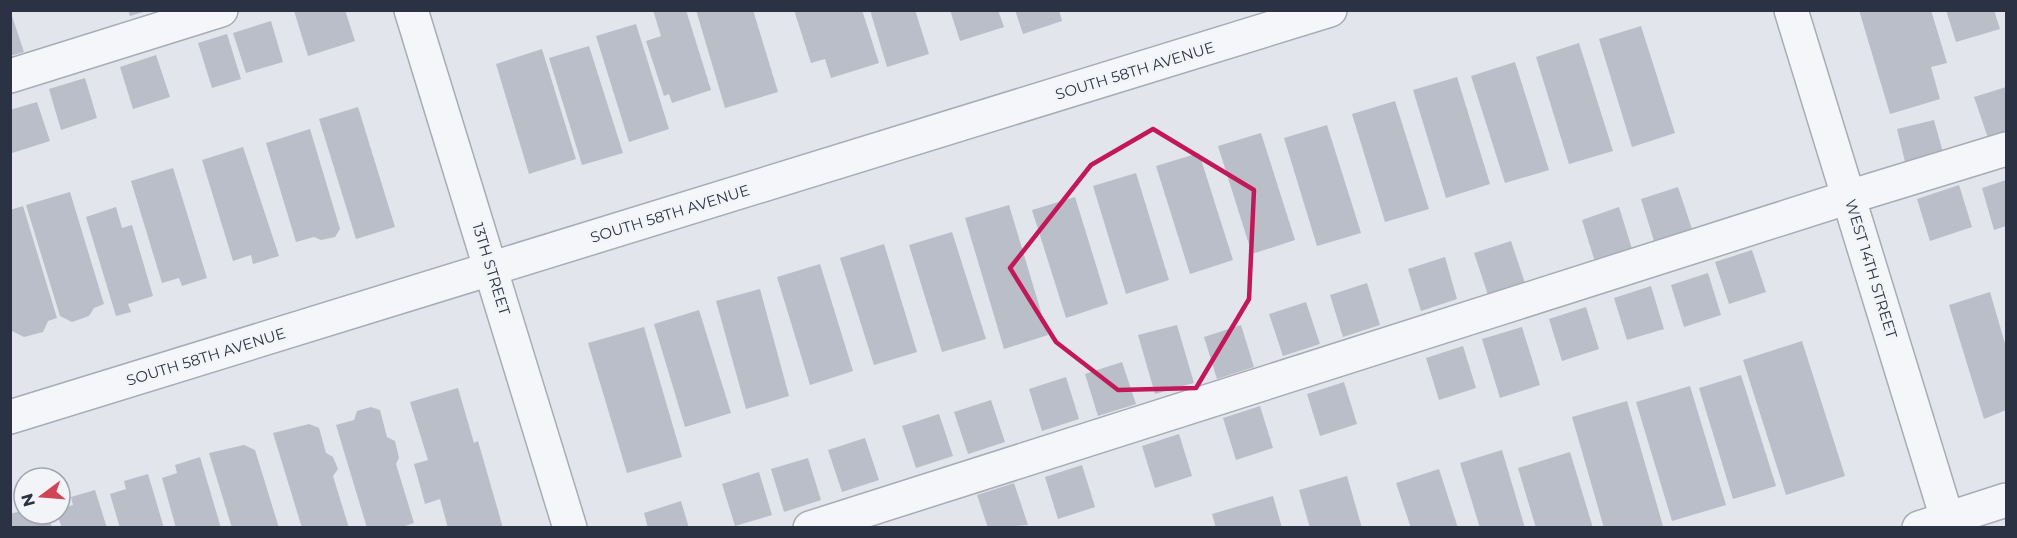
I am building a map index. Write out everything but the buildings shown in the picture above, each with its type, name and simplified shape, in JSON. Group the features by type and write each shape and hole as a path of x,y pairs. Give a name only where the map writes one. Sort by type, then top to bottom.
{"street":[{"path":"10,76 221,10"},
{"name":"13TH STREET","path":"411,10 570,528"},
{"name":"SOUTH 58TH AVENUE","path":"10,417 1330,10"},
{"name":"WEST 14TH STREET","path":"1791,10 1849,197 1939,524"},
{"path":"810,528 1849,197 2007,149"},
{"path":"1939,524 2007,500"}],"highlighted area":[{"path":"1153,129 1254,190 1249,299 1196,388 1118,390 1056,342 1010,268 1091,165"}]}
